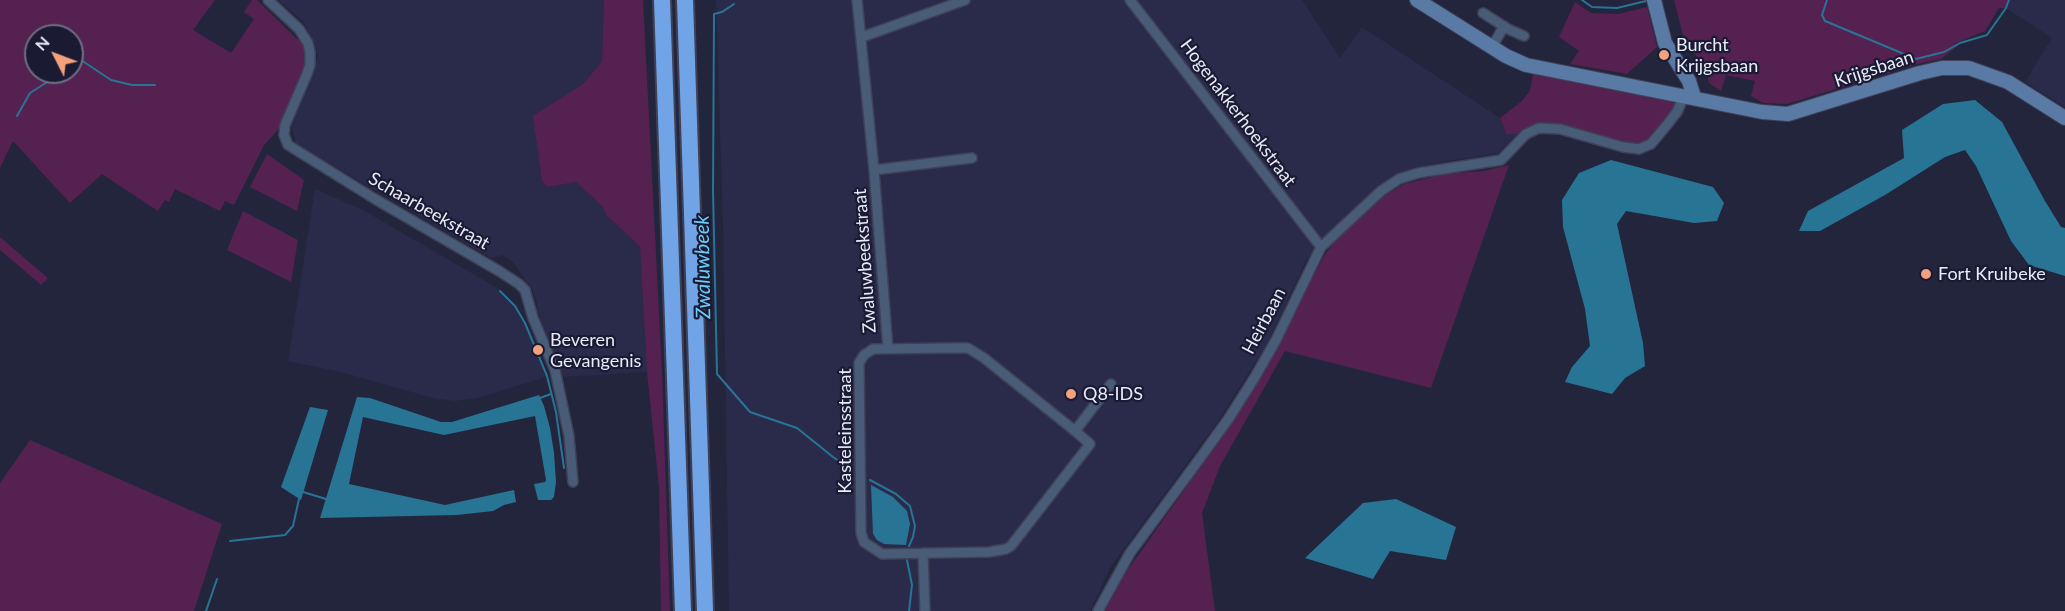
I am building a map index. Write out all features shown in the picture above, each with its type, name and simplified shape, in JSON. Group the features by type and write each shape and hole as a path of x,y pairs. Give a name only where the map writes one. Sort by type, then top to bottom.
{"highway":[{"path":"662,0 683,611"},
{"path":"685,0 705,611"}],"main road":[{"name":"Krijgsbaan","path":"1417,0 1506,56 1526,65 1762,112 1788,114 1920,73 1942,68 1969,68 2008,82 2065,118"},
{"path":"1654,0 1665,43 1689,81 1689,97"}],"street":[{"name":"Schaarbeekstraat","path":"268,0 299,29 310,52 307,74 285,125 284,135 288,146 499,271 525,290 533,318 555,370 569,436 573,482"},
{"name":"Zwaluwbeekstraat","path":"857,0 874,170 888,349"},
{"path":"862,38 966,0"},
{"name":"Hogenakkerhoekstraat","path":"1130,0 1320,247"},
{"path":"1483,13 1524,36"},
{"path":"1491,47 1504,26"},
{"name":"Heirbaan","path":"1098,611 1130,553 1229,418 1255,377 1276,340 1320,247 1381,191 1399,179 1448,167 1501,160 1526,134 1539,128 1560,129 1639,150 1652,144 1689,97"},
{"name":"Zwaluwbeekstraat","path":"874,170 972,158"},
{"name":"Kasteleinsstraat","path":"873,348 968,348 984,358 1075,431 1090,444 1011,546 999,551 882,554 864,542 861,532 859,363 864,355 873,348"},
{"path":"1075,431 1111,384"},
{"path":"923,553 925,611"}],"shaded area":[{"path":"0,0 215,0 193,30 231,53 254,19 244,12 252,0 257,0 297,39 303,41 306,66 279,129 264,145 234,205 225,201 220,211 175,189 169,202 165,200 158,211 102,174 70,203 13,141 0,168"},
{"path":"278,0 604,0 602,61 583,84 533,117 548,187 576,182 602,206 606,215 640,245 647,372 561,377 538,312 536,297 512,261 502,255 491,258 296,144 291,124 318,56 303,21"},
{"path":"604,0 643,0 662,372 670,611 661,611 659,487 647,372 640,246 606,215 602,206 576,182 548,187 542,181 533,116 583,84 602,61"},
{"path":"716,0 1302,0 1340,58 1362,27 1500,118 1506,134 1517,134 1498,153 1412,168 1389,180 1329,234 1307,259 1267,344 1216,424 1111,566 1090,611 729,611 723,227"},
{"path":"1674,0 2009,0 2006,8 1999,8 1985,31 1953,44 1960,44 1941,59 1917,64 1787,104 1763,103 1751,96 1755,81 1726,75 1721,91 1709,83 1707,73 1683,35"},
{"path":"2010,0 2065,0 2065,107 2025,82 2052,38 2006,8"},
{"path":"1575,2 1591,13 1618,14 1647,7 1657,47 1627,74 1570,64 1579,51 1559,37"},
{"path":"1533,74 1664,99 1674,103 1675,106 1654,134 1646,142 1638,145 1559,124 1537,124 1517,134 1506,134 1500,118 1522,101 1530,91"},
{"path":"1975,100 2002,122 2045,201 2061,227 2065,228 2065,276 2029,265 2011,241 1976,166 1965,150 1945,157 1885,195 1820,231 1799,231 1808,211 1904,158 1902,130 1943,104"},
{"path":"267,154 304,180 297,211 250,187"},
{"path":"1611,160 1713,187 1724,203 1717,221 1694,223 1626,211 1617,224 1643,343 1645,366 1625,378 1612,394 1565,382 1572,367 1590,346 1585,309 1563,227 1562,200 1579,173"},
{"path":"1509,165 1431,388 1285,351 1220,466 1202,513 1215,611 1105,611 1127,571 1226,431 1277,346 1324,256 1336,240 1381,198 1404,184 1445,174 1484,171"},
{"path":"315,189 363,210 499,289 515,307 525,324 546,377 477,398 455,401 433,398 341,372 288,361"},
{"path":"243,211 298,240 291,282 227,250"},
{"path":"0,237 48,278 41,285 0,250"},
{"path":"539,395 550,428 554,453 556,482 554,497 551,500 538,500 534,484 546,480 535,416 444,435 363,417 349,484 445,505 514,490 516,502 493,511 457,515 320,518 357,397 370,398 441,422 452,422"},
{"path":"310,407 328,410 301,500 281,487"},
{"path":"30,440 222,524 194,611 0,611 0,483"},
{"path":"871,485 893,497 907,511 910,524 906,545 884,544 873,534"},
{"path":"1396,499 1456,527 1446,560 1390,551 1373,579 1305,558 1363,503"}],"waterway":[{"name":"Zwaluwbeek","path":"1582,0 1592,7 1617,8 1646,1"},
{"name":"Zwaluwbeek","path":"1827,0 1822,15 1825,21 1916,59 1944,52 1960,43 1987,35 2009,0"},
{"name":"Zwaluwbeek","path":"734,4 714,14 713,191 717,374 750,412 797,428 851,469"},
{"path":"84,62 111,80 132,85 155,85"},
{"path":"17,116 30,93 44,84"},
{"path":"500,291 515,306 525,323 547,376 556,412 564,468"},
{"path":"540,398 551,394"},
{"name":"Zwaluwbeek","path":"870,480 896,494 910,506 915,526 909,546"},
{"path":"303,492 326,499"},
{"path":"230,541 285,535 293,526 299,499"},
{"name":"Zwaluwbeek","path":"907,560 912,585 909,611"},
{"path":"206,611 217,579"}],"place":[{"name":"Burcht Krijgsbaan","path":"1664,55"},
{"name":"Fort Kruibeke","path":"1926,274"},
{"name":"Beveren Gevangenis","path":"538,350"},
{"name":"Q8-IDS","path":"1071,394"}]}
